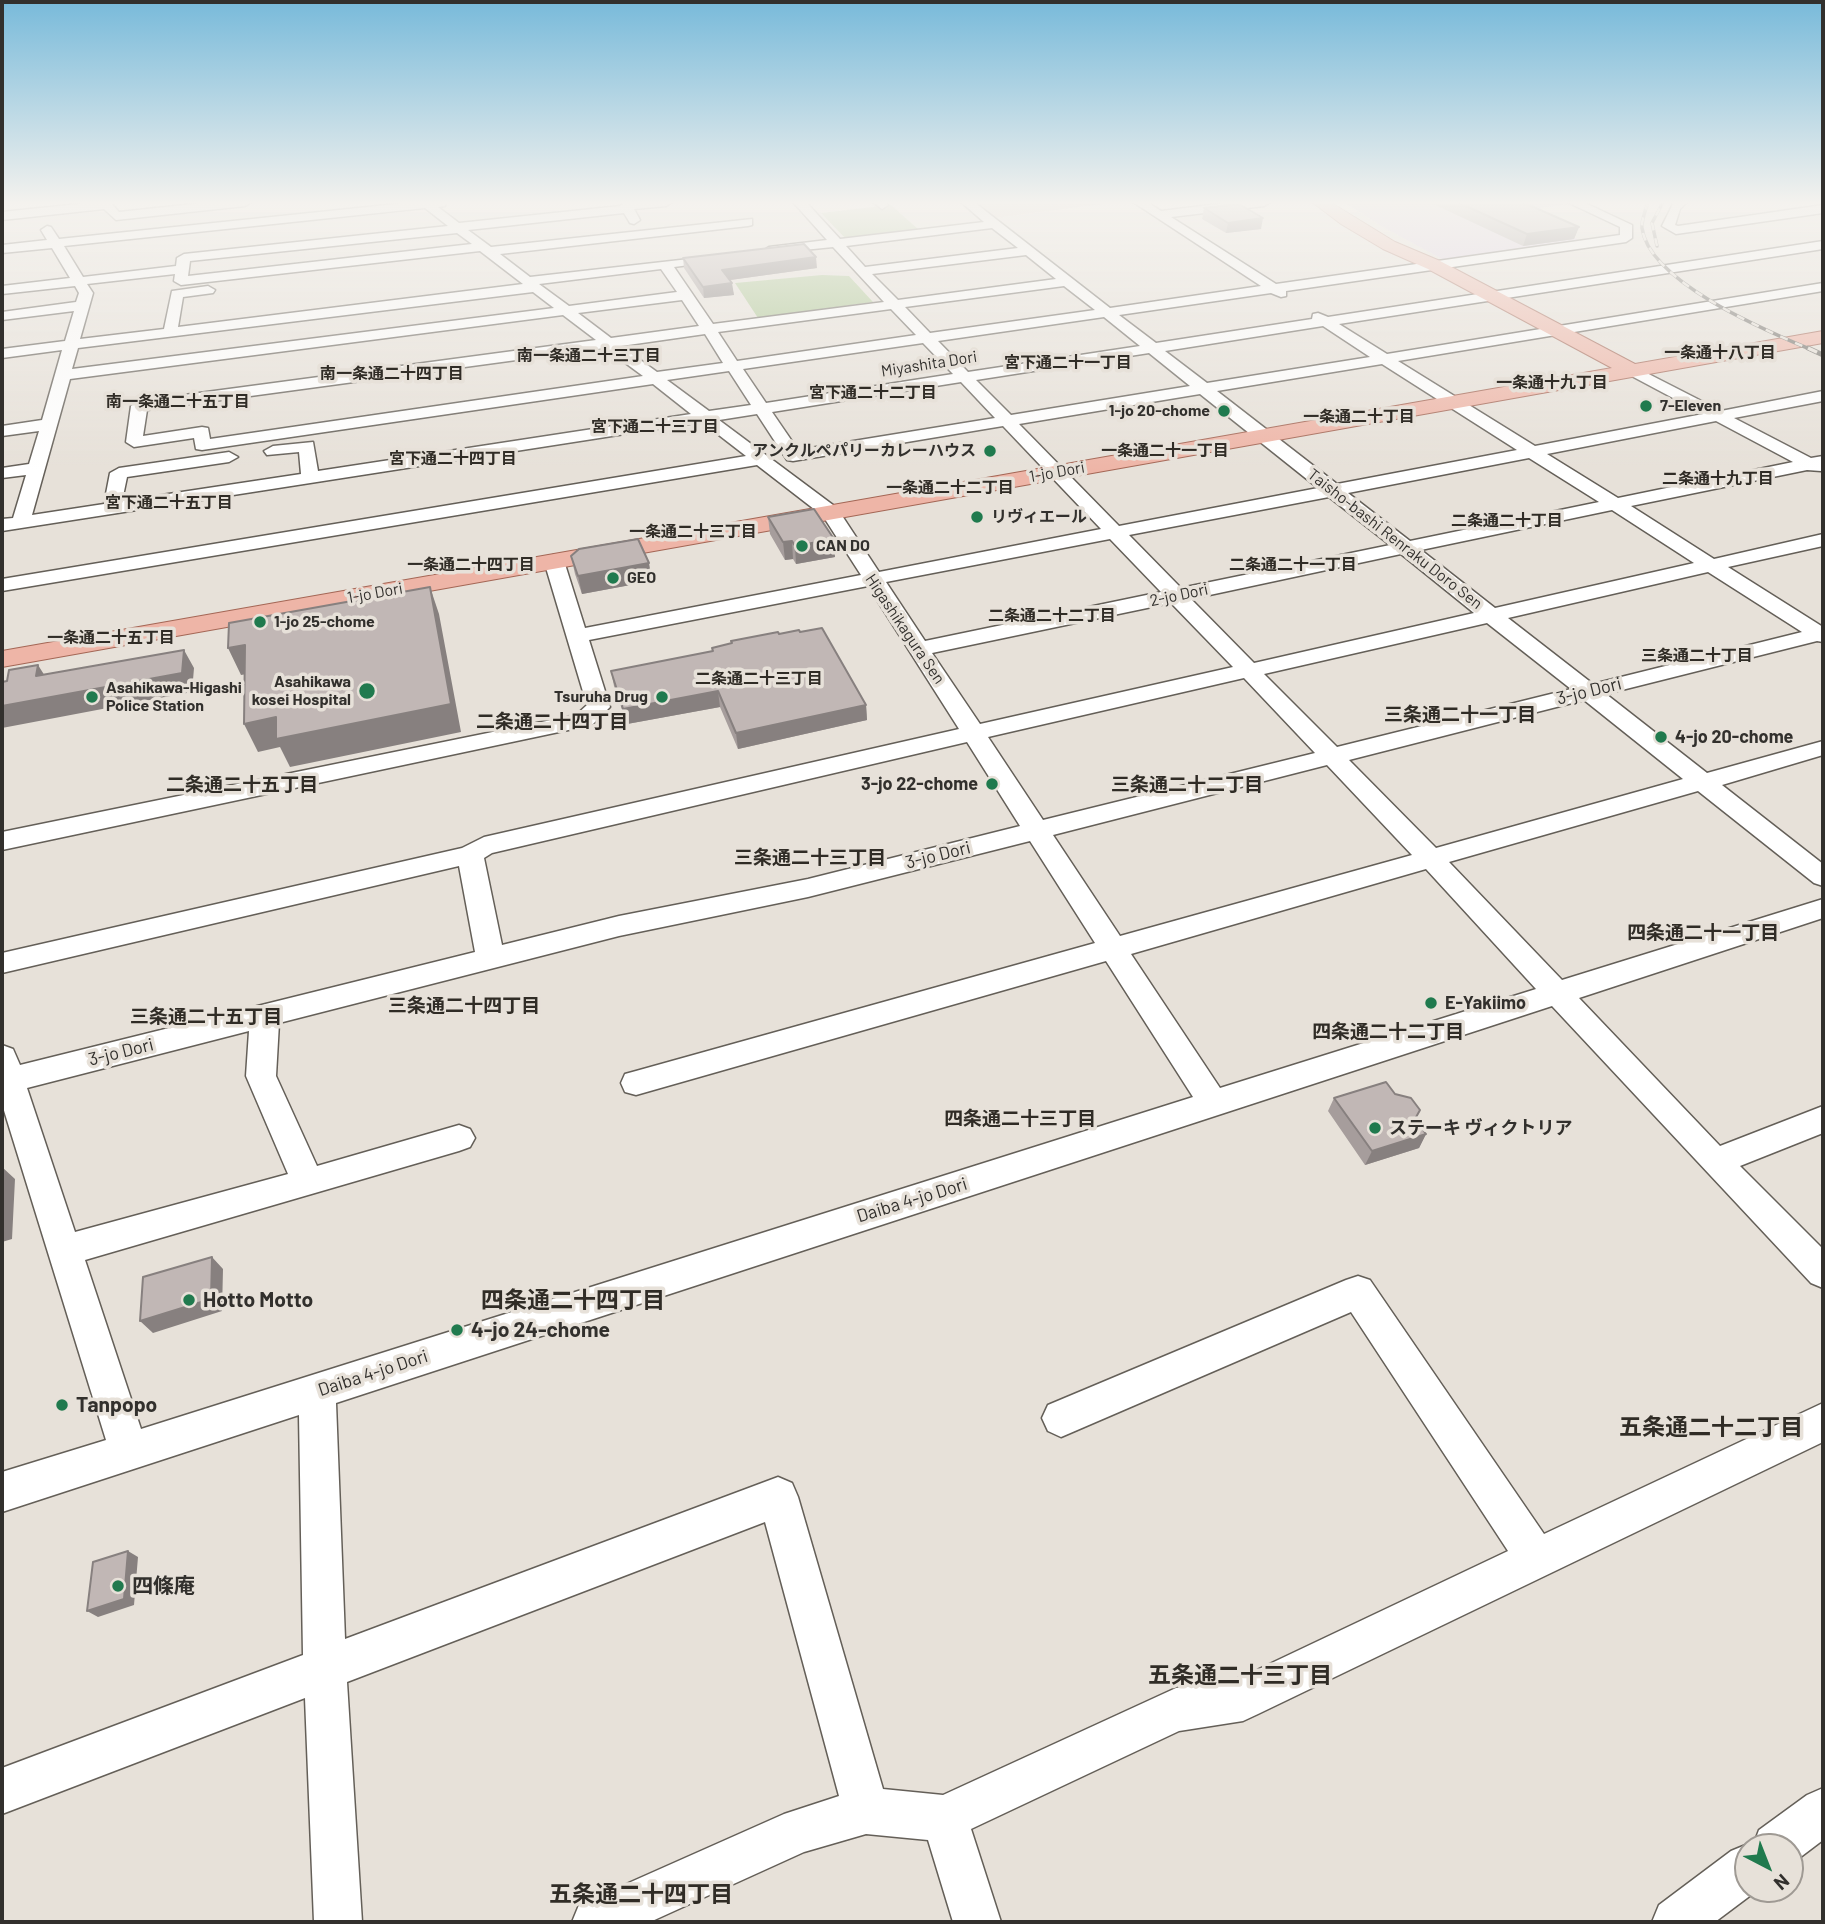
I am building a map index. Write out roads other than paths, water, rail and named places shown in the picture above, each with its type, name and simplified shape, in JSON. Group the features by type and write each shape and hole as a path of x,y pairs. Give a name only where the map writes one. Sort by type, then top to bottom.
{"main road":[{"path":"1483,292 1631,370"},
{"name":"1-jo Dori","path":"2,659 1823,337"}],"street":[{"path":"21,522 85,292"},
{"path":"170,332 177,294 193,292"},
{"path":"2,353 170,332 278,313 463,292"},
{"name":"Higashikagura Sen","path":"542,292 830,512 1214,1104"},
{"path":"684,292 793,456 1794,292"},
{"path":"882,292 1431,859 1715,1162 1823,1272"},
{"path":"990,292 609,342 501,363 301,390 139,406 134,442 202,432 201,445 301,425 511,395 656,378 1248,292"},
{"name":"Taisho-bashi Renraku Doro Sen","path":"1082,292 1823,877"},
{"path":"1280,292 1822,634"},
{"name":"Miyashita Dori","path":"2,525 1526,292"},
{"path":"61,376 686,295"},
{"path":"3,320 81,306"},
{"path":"1631,370 1818,466"},
{"path":"577,636 1823,396"},
{"path":"2,430 49,424"},
{"path":"112,508 119,473 307,446 310,478"},
{"path":"2,585 761,459"},
{"name":"2-jo Dori","path":"919,649 1615,504 1818,466"},
{"path":"2,473 35,468"},
{"path":"2,963 470,855 484,846 510,839 1823,540"},
{"path":"2,841 584,720 599,707 554,561"},
{"name":"3-jo Dori","path":"4,1073 265,1016 619,926 808,888 1822,634"},
{"path":"636,1083 1823,748"},
{"path":"470,855 491,960"},
{"name":"Daiba 4-jo Dori","path":"2,1492 1823,908"},
{"path":"265,1016 261,1076 308,1183"},
{"path":"4,1073 129,1451"},
{"path":"1715,1162 1823,1119"},
{"path":"64,1250 308,1183 459,1138"},
{"path":"1061,1418 1358,1292 1537,1559"},
{"path":"317,1391 325,1667 338,1922"},
{"path":"596,1922 800,1830 866,1811 944,1818 1176,1710 1243,1699 1823,1422"},
{"path":"2,1791 778,1497 866,1811"},
{"path":"1794,1833 1823,1811"},
{"path":"944,1818 977,1922"},
{"path":"1676,1922 1734,1878"}],"railway":[{"path":"1697,292 1767,331 1812,350"},
{"path":"1808,348 1823,355"}],"place":[{"name":"7-Eleven","path":"1646,406"},
{"name":"1-jo 20-chome","path":"1224,411"},
{"name":"アンクルぺパリーカレーハウス","path":"990,451"},
{"name":"リヴィエール","path":"977,517"},
{"name":"CAN DO","path":"802,546"},
{"name":"GEO","path":"613,578"},
{"name":"1-jo 25-chome","path":"260,622"},
{"name":"Asahikawa kosei Hospital","path":"367,691"},
{"name":"Asahikawa-Higashi Police Station","path":"92,697"},
{"name":"Tsuruha Drug","path":"662,697"},
{"name":"4-jo 20-chome","path":"1661,737"},
{"name":"3-jo 22-chome","path":"992,784"},
{"name":"E-Yakiimo","path":"1431,1003"},
{"name":"ステーキ ヴィクトリア","path":"1375,1128"},
{"name":"Hotto Motto","path":"189,1300"},
{"name":"4-jo 24-chome","path":"457,1330"},
{"name":"Tanpopo","path":"62,1405"},
{"name":"四條庵","path":"118,1586"}],"district":[{"name":"一条通十八丁目","path":"1720,353"},
{"name":"南一条通二十三丁目","path":"589,356"},
{"name":"宮下通二十一丁目","path":"1068,363"},
{"name":"南一条通二十四丁目","path":"392,374"},
{"name":"一条通十九丁目","path":"1552,383"},
{"name":"宮下通二十二丁目","path":"873,393"},
{"name":"南一条通二十五丁目","path":"178,402"},
{"name":"一条通二十丁目","path":"1359,417"},
{"name":"宮下通二十三丁目","path":"655,427"},
{"name":"一条通二十一丁目","path":"1165,451"},
{"name":"宮下通二十四丁目","path":"453,459"},
{"name":"二条通十九丁目","path":"1718,479"},
{"name":"一条通二十二丁目","path":"950,488"},
{"name":"宮下通二十五丁目","path":"169,503"},
{"name":"二条通二十丁目","path":"1507,521"},
{"name":"一条通二十三丁目","path":"693,532"},
{"name":"一条通二十四丁目","path":"471,565"},
{"name":"二条通二十一丁目","path":"1293,565"},
{"name":"二条通二十二丁目","path":"1052,616"},
{"name":"一条通二十五丁目","path":"111,638"},
{"name":"三条通二十丁目","path":"1697,656"},
{"name":"二条通二十三丁目","path":"759,679"},
{"name":"三条通二十一丁目","path":"1460,715"},
{"name":"二条通二十四丁目","path":"552,722"},
{"name":"二条通二十五丁目","path":"242,785"},
{"name":"三条通二十二丁目","path":"1187,785"},
{"name":"三条通二十三丁目","path":"810,858"},
{"name":"四条通二十一丁目","path":"1703,933"},
{"name":"三条通二十四丁目","path":"464,1006"},
{"name":"三条通二十五丁目","path":"206,1017"},
{"name":"四条通二十二丁目","path":"1388,1032"},
{"name":"四条通二十三丁目","path":"1020,1119"},
{"name":"四条通二十四丁目","path":"573,1300"},
{"name":"五条通二十二丁目","path":"1711,1427"},
{"name":"五条通二十三丁目","path":"1240,1675"},
{"name":"五条通二十四丁目","path":"641,1894"}]}
